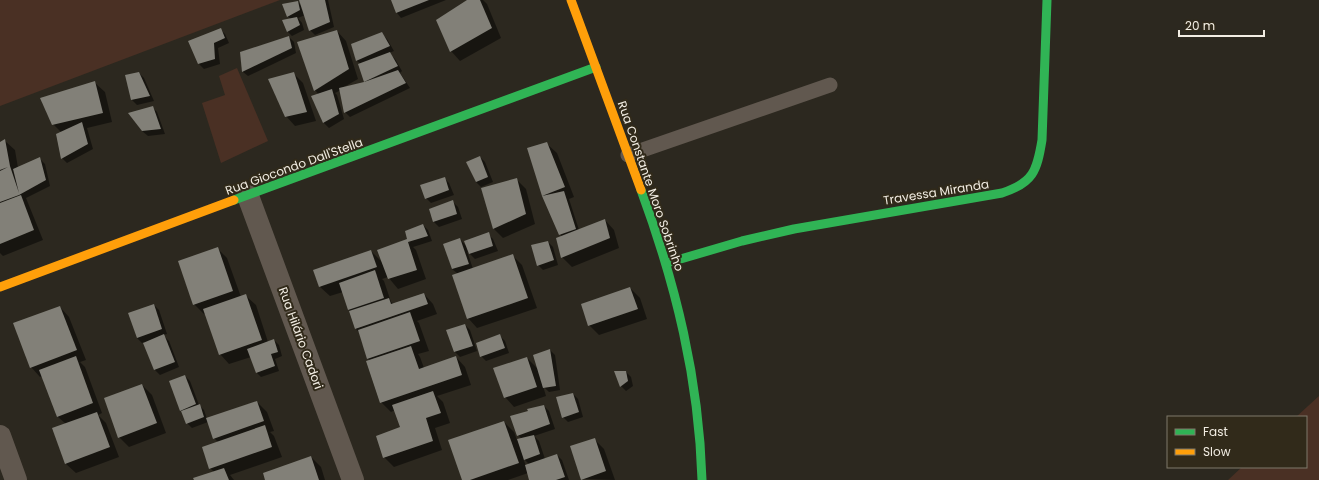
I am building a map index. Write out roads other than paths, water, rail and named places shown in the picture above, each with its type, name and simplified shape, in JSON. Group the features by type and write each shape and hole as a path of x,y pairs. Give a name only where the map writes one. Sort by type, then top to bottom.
{"street":[{"name":"Rua Constante Moro Sobrinho","path":"571,0 666,263 679,311 690,363 696,403 702,464 702,480"},
{"name":"Travessa Miranda","path":"666,263 742,241 794,229 1002,193 1020,186 1032,176 1038,161 1042,140 1047,0"},
{"name":"Rua Giocondo Dall'Stella","path":"0,287 596,67"},
{"name":"Rua Hilário Cadori","path":"248,196 354,480"},
{"path":"0,436 16,480"}],"lane":[{"path":"628,155 830,85"}]}
